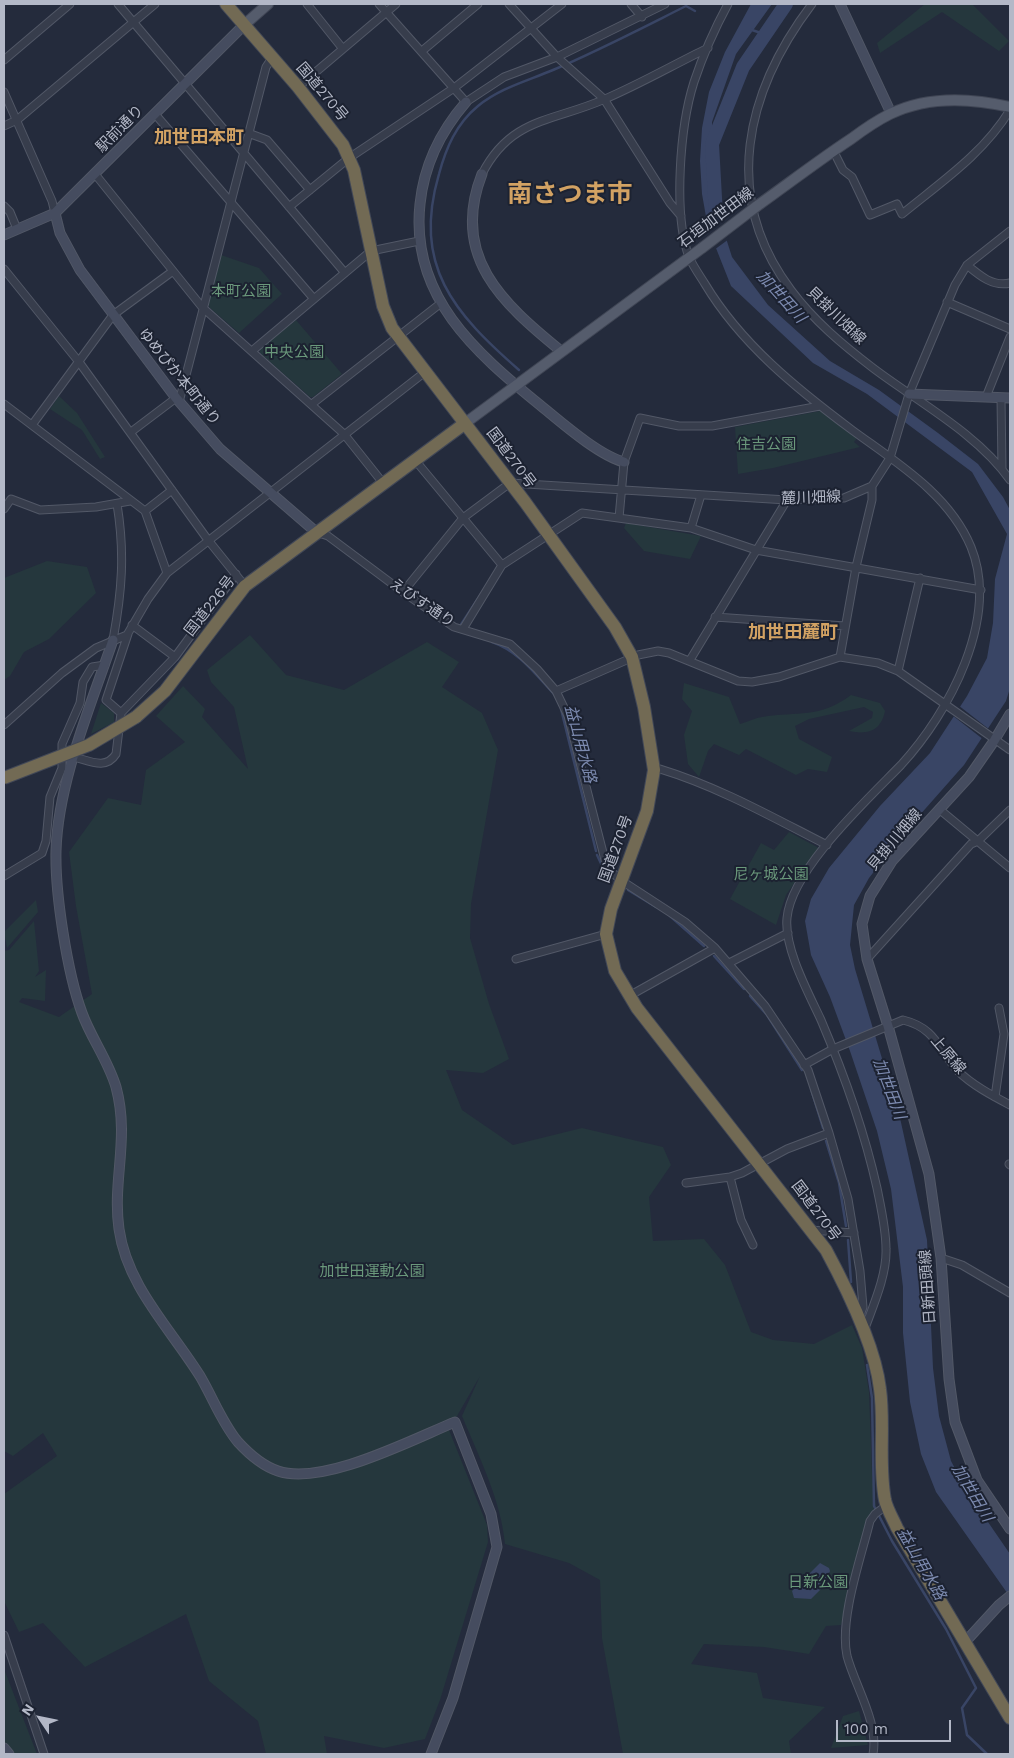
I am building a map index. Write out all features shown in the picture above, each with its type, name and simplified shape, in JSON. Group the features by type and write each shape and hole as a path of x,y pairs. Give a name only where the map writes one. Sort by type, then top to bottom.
{"highway":[{"name":"国道270号","path":"226,4 334,131 349,158 360,195 385,315 397,336 548,534 615,627 632,658 645,715 654,770 647,811 611,909 606,934 615,971 629,996 826,1250 842,1280 874,1359 880,1391 885,1507 1010,1718"},
{"name":"国道226号","path":"4,778 89,745 136,717 165,690 245,586 464,424"}],"main road":[{"path":"244,25 268,4"},
{"name":"石垣加世田線","path":"464,424 833,150 891,113 923,103 951,100 969,100 1010,109"}],"street":[{"path":"4,60 70,4"},
{"path":"118,4 345,273"},
{"path":"4,126 17,120 155,4"},
{"path":"307,4 343,49"},
{"path":"379,4 466,102"},
{"path":"298,87 396,4"},
{"path":"422,51 478,4"},
{"path":"509,4 558,59 604,99 670,203 681,216"},
{"path":"289,207 349,158 454,88 562,4"},
{"path":"631,4 642,17"},
{"path":"624,462 610,457 563,423 461,332 440,302 427,275 419,241 421,195 440,136 466,102 504,77 558,59 665,4"},
{"path":"728,4 694,82 684,135 681,216 689,257 719,307 767,360 820,406 890,456 938,498 959,522 977,564 981,590 971,647 946,705 904,761 827,845 799,886 791,903 787,918 793,954 836,1048 868,1149 881,1210 887,1252 880,1283 861,1327"},
{"name":"貝掛川畑線","path":"812,4 781,52 764,85 754,114 748,154 749,177 759,230 790,289 808,311 844,345 908,397 975,443 1002,468 1010,480"},
{"path":"840,4 891,113"},
{"name":"駅前通り","path":"4,235 55,213 244,25"},
{"path":"559,353 504,298 477,258 472,218 482,174 497,148 522,129 604,99 708,48"},
{"path":"131,432 177,400 266,68 272,58"},
{"path":"4,92 52,201 55,213"},
{"path":"833,150 843,170 852,177 870,216 897,204 902,214 962,167 1001,125 1010,109"},
{"path":"155,114 314,299"},
{"path":"248,133 267,140 310,190"},
{"path":"95,174 202,308 344,434 383,483"},
{"path":"4,206 10,212 17,229"},
{"name":"ゆめぴか本町通り","path":"55,213 60,233 71,255 113,315 177,400 220,449 316,532"},
{"path":"840,657 856,566 872,500 872,486 890,456 908,397 947,302 967,265 1010,230"},
{"path":"252,351 371,251 419,241"},
{"path":"967,265 981,277 1001,285 1010,283"},
{"path":"4,269 79,362 208,540 245,586"},
{"path":"32,425 113,315 172,270"},
{"path":"312,404 440,302"},
{"path":"947,302 1010,329"},
{"path":"986,397 1010,337"},
{"path":"121,713 106,700 132,625 167,573 268,492 425,372"},
{"path":"908,397 1006,398 1002,468"},
{"path":"4,404 145,511 167,573"},
{"path":"619,518 624,462 640,418 679,426 712,426 820,406"},
{"path":"414,460 502,565"},
{"path":"403,592 463,518 510,483"},
{"name":"麓川畑線","path":"510,483 787,500 844,498 872,486"},
{"path":"145,511 172,490"},
{"path":"691,528 701,495"},
{"path":"4,509 11,499 40,510 117,504 130,501"},
{"path":"690,660 787,500"},
{"path":"117,504 122,533 122,584 113,640 74,757 59,814 56,852 57,875 74,986 82,1013 108,1064 120,1108 123,1130 118,1216 124,1253 136,1282 202,1379 228,1429 238,1442 265,1464 289,1474 338,1468 455,1422 491,1514 497,1548 453,1698 430,1754"},
{"path":"462,629 502,565 582,512 691,528 756,550 856,566 981,590"},
{"name":"えびす通り","path":"316,532 328,536 454,627 510,644 537,669 556,691 568,716 607,868 622,881 685,922 715,948 766,1006 808,1070 829,1133 854,1233 863,1307 861,1327"},
{"path":"74,757 101,764 113,759 116,754 121,713 175,656 236,574"},
{"path":"898,671 920,578"},
{"path":"715,617 845,626"},
{"path":"132,625 175,656"},
{"path":"4,725 62,673 96,648 128,634"},
{"path":"556,691 632,658 658,651 670,652 738,681 752,682 779,677 840,657 878,664 898,671 992,740 1010,750"},
{"path":"4,876 42,853 46,841 50,797 62,768 62,744 80,703 83,682 92,667 105,665"},
{"name":"貝掛川畑線","path":"887,1029 867,959 862,924 870,896 892,861 969,776 1010,714"},
{"path":"654,770 660,769 694,780 728,794 827,845"},
{"path":"939,809 1010,868"},
{"path":"867,959 971,844 978,840 1010,810"},
{"path":"729,963 788,933"},
{"path":"516,959 606,934"},
{"path":"629,996 715,948"},
{"path":"994,1097 1004,1034 999,1008"},
{"name":"上原線","path":"804,1064 836,1048 887,1029 903,1020 923,1028 936,1039 958,1070 994,1097 1010,1104"},
{"name":"日新田頭線","path":"887,1029 929,1174 941,1258 948,1379 955,1422 977,1480 1010,1529"},
{"path":"686,1182 730,1177 787,1148 829,1133"},
{"path":"730,1177 741,1220 752,1244"},
{"path":"810,1230 854,1233"},
{"path":"941,1258 962,1265 1010,1293"},
{"path":"873,1754 875,1746 867,1710 847,1655 846,1638 850,1598 870,1521 875,1514 885,1507"},
{"path":"966,1641 1000,1604 1010,1596"},
{"path":"4,1635 44,1754"},
{"path":"4,1748 9,1754"}],"green space":[{"path":"925,4 972,4 1009,41 999,51 942,12 880,53 877,43"},
{"name":"本町公園","path":"221,255 259,268 282,294 239,333 210,308 208,304"},
{"name":"中央公園","path":"296,320 342,374 313,397 310,397 260,353 260,349"},
{"path":"59,396 77,413 105,457 100,459 82,430 50,409"},
{"name":"住吉公園","path":"820,411 857,438 854,442 860,447 773,468 738,474 735,427"},
{"path":"626,523 701,536 690,559 644,551 624,528"},
{"path":"47,561 87,567 96,593 49,639 24,652 10,676 4,680 4,578"},
{"path":"250,635 286,675 344,690 427,642 459,662 442,687 482,713 498,750 471,904 470,938 489,1004 509,1059 483,1073 446,1070 462,1110 513,1145 582,1128 663,1147 671,1165 649,1197 653,1241 704,1239 725,1265 751,1332 773,1340 814,1344 852,1325 862,1348 869,1392 872,1476 876,1507 863,1537 841,1625 826,1626 809,1654 764,1647 704,1644 691,1664 757,1673 763,1698 825,1707 789,1741 791,1754 623,1754 602,1638 600,1580 569,1563 505,1544 503,1528 494,1495 462,1416 480,1376 449,1430 487,1525 488,1542 440,1700 425,1739 384,1748 324,1736 327,1754 266,1754 258,1721 209,1681 186,1614 85,1667 43,1623 19,1632 4,1601 4,1494 57,1456 43,1433 13,1456 4,1451 4,951 9,950 34,921 39,971 35,977 46,970 45,1001 22,998 19,1002 59,1017 92,994 76,906 69,852 108,798 141,805 146,770 185,742 156,716 183,686 205,709 202,717 248,769 234,707 211,682 207,670"},
{"path":"684,683 729,697 740,724 762,717 818,711 829,708 851,695 880,703 885,711 877,727 868,732 849,731 872,718 873,712 864,707 809,719 795,726 799,739 832,757 827,772 808,769 796,775 746,749 739,755 714,744 708,751 699,777 688,764 684,735 692,711 682,699"},
{"path":"101,703 114,713 114,722 91,734"},
{"name":"尼ヶ城公園","path":"789,832 819,848 786,895 776,925 730,899 761,843 774,850"},
{"path":"36,900 38,912 7,948 4,932"},
{"path":"4,1669 37,1754 4,1754"},
{"path":"859,1711 868,1745 831,1748 843,1716"}],"water":[{"path":"751,4 772,4 736,54 712,122 713,183 719,216 732,257 768,305 830,361 879,390 978,464 1003,497 1010,510 1010,688 1006,701 964,765 903,834 869,878 854,905 850,945 855,969 900,1118 927,1240 933,1368 939,1416 951,1461 968,1493 1010,1554 1010,1597 936,1492 921,1454 910,1402 903,1333 903,1287 891,1189 877,1131 850,1051 830,997 811,955 805,921 811,899 829,868 880,806 930,753 967,696 987,658 993,623 995,579 1007,534 972,472 867,394 813,363 731,286 708,228 702,194 700,161 702,128 709,92 725,52"},
{"path":"820,1563 829,1568 830,1571 821,1589 811,1599 794,1598 792,1591"}],"pier":[{"path":"722,220 729,239 714,250 707,231"},
{"path":"958,705 990,730 984,740 952,715"}],"waterway":[{"name":"加世田川","path":"716,216 712,144 743,67 786,4"},
{"path":"519,370 475,328 458,307 444,285 435,261 431,235 432,206 442,164 453,137 470,113 495,94 587,55 686,6 695,11"},
{"path":"752,30 764,34"},
{"path":"460,626 481,594"},
{"name":"益山用水路","path":"492,642 519,657 555,695"},
{"name":"益山用水路","path":"561,709 596,851"},
{"name":"益山用水路","path":"597,855 606,874 610,878"},
{"name":"益山用水路","path":"628,890 656,907"},
{"name":"益山用水路","path":"670,916 704,946"},
{"name":"益山用水路","path":"714,956 744,989"},
{"name":"益山用水路","path":"750,996 767,1015 802,1070"},
{"name":"益山用水路","path":"811,1089 823,1128"},
{"name":"益山用水路","path":"826,1141 839,1183 846,1226"},
{"name":"益山用水路","path":"848,1240 851,1282"},
{"name":"益山用水路","path":"867,1365 872,1398 874,1506 892,1541 946,1629 976,1688 962,1708 967,1735 987,1754"}],"district":[{"name":"加世田本町","path":"199,138"},
{"name":"南さつま市","path":"570,195"},
{"name":"加世田麓町","path":"793,633"}],"park label":[{"name":"加世田運動公園","path":"372,1272"},
{"name":"日新公園","path":"818,1583"}]}
